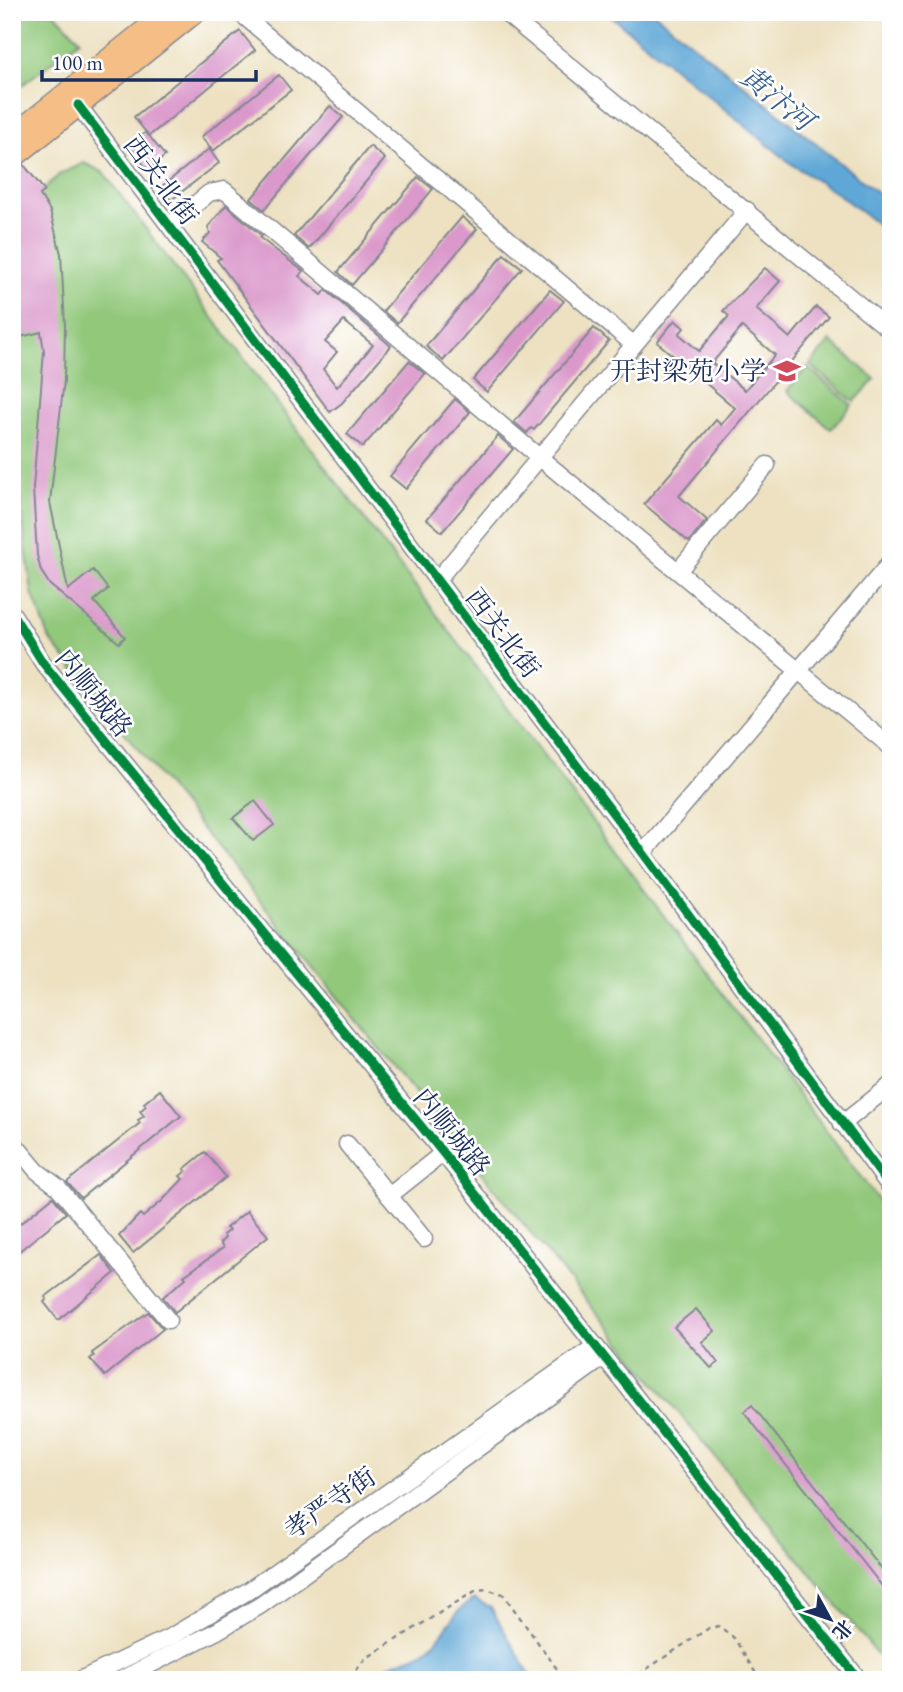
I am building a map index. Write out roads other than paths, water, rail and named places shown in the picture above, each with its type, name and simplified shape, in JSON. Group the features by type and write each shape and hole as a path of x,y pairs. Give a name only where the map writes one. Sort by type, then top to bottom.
{"main road":[{"path":"14,146 168,12"},
{"path":"14,146 78,105 195,12"}],"street":[{"path":"239,12 633,344"},
{"path":"504,12 747,209 891,331"},
{"name":"西关北街","path":"78,105 643,853 891,1188"},
{"path":"170,225 209,193 224,190 539,457 891,747"},
{"path":"438,580 747,209"},
{"path":"679,570 767,465"},
{"path":"643,853 891,562"},
{"name":"内顺城路","path":"12,613 25,638 43,663 443,1153 859,1680"},
{"path":"842,1124 891,1085"},
{"path":"12,1142 37,1171 58,1187 168,1320"},
{"path":"347,1144 424,1239"},
{"path":"389,1196 443,1153"},
{"name":"孝严寺街","path":"80,1680 183,1629 248,1591 599,1351"},
{"name":"孝严寺街","path":"120,1680 261,1605 599,1351"}],"water":[{"path":"606,12 653,12 891,204 891,235 838,194 794,166"},
{"path":"475,1599 491,1608 533,1680 375,1680 377,1672 390,1664 425,1651 437,1640 461,1608"}],"place":[{"name":"开封梁苑小学","path":"787,371"}],"water label":[{"name":"黄汴河","path":"777,98"}]}
